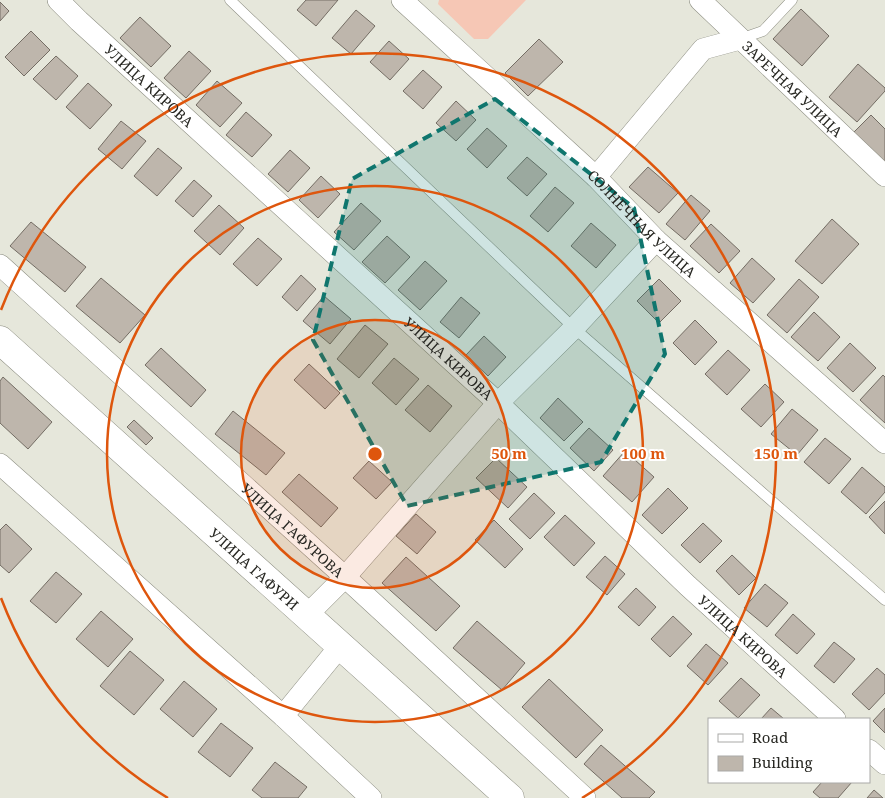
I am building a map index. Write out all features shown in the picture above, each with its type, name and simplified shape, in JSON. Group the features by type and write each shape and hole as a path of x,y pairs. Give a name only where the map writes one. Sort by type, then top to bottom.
{"main road":[{"name":"УЛИЦА ГАФУРИ","path":"0,340 510,798"}],"street":[{"name":"УЛИЦА КИРОВА","path":"58,0 86,28 498,403 688,586 834,718"},
{"name":"СОЛНЕЧНАЯ УЛИЦА","path":"402,0 596,177 656,240 885,443"},
{"name":"ЗАРЕЧНАЯ УЛИЦА","path":"700,0 885,176"},
{"path":"596,177 703,49 740,39"},
{"path":"307,615 345,577 498,403 574,328 656,240"},
{"name":"УЛИЦА ГАФУРОВА","path":"0,264 585,798"},
{"path":"0,464 283,716 370,798"},
{"path":"283,716 341,645"},
{"path":"870,751 885,764"}],"lane":[{"path":"230,0 574,328 885,600"},
{"path":"740,39 763,30 792,0"}],"highlighted area":[{"path":"495,99 634,208 665,354 601,462 407,506 313,340 352,179"}],"shaded area":[{"path":"439,0 526,0 488,39 474,39 438,4"}],"building":[{"path":"306,0 338,0 316,26 297,10"},
{"path":"0,2 9,11 0,21"},
{"path":"801,9 829,36 802,66 773,39"},
{"path":"356,10 375,26 351,54 332,38"},
{"path":"140,17 171,46 151,67 120,38"},
{"path":"31,31 50,50 24,76 5,57"},
{"path":"539,39 563,62 528,96 505,73"},
{"path":"389,41 409,59 390,80 370,62"},
{"path":"189,51 211,71 186,98 164,78"},
{"path":"56,56 78,76 56,100 33,79"},
{"path":"858,64 885,88 885,91 857,122 829,97"},
{"path":"423,70 442,87 423,109 403,91"},
{"path":"217,81 242,103 220,127 196,105"},
{"path":"88,83 112,105 90,129 66,107"},
{"path":"456,101 476,120 456,141 436,123"},
{"path":"246,112 272,135 252,157 226,135"},
{"path":"871,115 885,129 885,170 851,135"},
{"path":"121,121 146,141 122,169 98,149"},
{"path":"487,128 507,146 487,168 467,149"},
{"path":"158,148 182,168 157,196 134,176"},
{"path":"290,150 310,168 288,192 268,174"},
{"path":"527,157 547,174 527,196 507,178"},
{"path":"648,167 678,193 659,213 629,187"},
{"path":"321,176 340,194 318,218 299,200"},
{"path":"194,180 212,196 193,217 175,201"},
{"path":"555,187 574,203 548,232 530,216"},
{"path":"691,195 710,211 685,240 666,224"},
{"path":"361,203 381,221 354,250 334,232"},
{"path":"219,205 244,228 220,255 194,231"},
{"path":"832,219 859,244 822,284 795,261"},
{"path":"31,222 86,267 65,292 10,246"},
{"path":"591,223 616,245 596,268 571,246"},
{"path":"711,224 740,251 719,273 690,246"},
{"path":"387,236 410,257 385,283 362,262"},
{"path":"258,238 282,259 257,286 233,264"},
{"path":"752,258 775,279 753,303 730,283"},
{"path":"425,261 447,281 420,310 398,290"},
{"path":"301,275 316,289 297,311 282,297"},
{"path":"101,278 145,315 120,343 76,306"},
{"path":"659,279 681,301 659,323 637,301"},
{"path":"799,279 819,297 787,333 767,315"},
{"path":"324,296 351,319 330,344 303,321"},
{"path":"461,297 480,313 459,338 440,322"},
{"path":"814,312 840,337 818,361 791,337"},
{"path":"695,320 717,342 695,365 673,343"},
{"path":"365,325 388,344 359,378 337,359"},
{"path":"484,336 506,357 488,376 466,355"},
{"path":"850,343 876,368 853,392 827,368"},
{"path":"161,348 206,390 191,407 145,365"},
{"path":"728,350 750,370 727,395 705,374"},
{"path":"394,358 419,379 396,405 372,383"},
{"path":"309,364 340,393 325,409 294,380"},
{"path":"883,375 885,377 885,423 860,400"},
{"path":"3,377 52,422 28,449 0,423 0,381"},
{"path":"765,384 784,402 761,427 741,409"},
{"path":"428,385 452,406 430,432 405,410"},
{"path":"558,398 583,422 564,441 540,418"},
{"path":"792,409 818,430 797,455 771,434"},
{"path":"233,411 285,453 266,475 215,434"},
{"path":"134,420 153,438 146,445 127,427"},
{"path":"589,428 613,450 594,471 570,448"},
{"path":"825,438 851,459 829,484 804,462"},
{"path":"625,451 654,477 632,502 603,476"},
{"path":"496,458 527,487 508,508 476,478"},
{"path":"369,461 392,482 376,499 353,478"},
{"path":"862,467 885,487 885,492 866,514 841,492"},
{"path":"299,474 338,508 321,527 282,492"},
{"path":"668,488 688,508 662,534 642,515"},
{"path":"534,493 555,513 530,539 509,519"},
{"path":"885,501 885,534 869,517"},
{"path":"416,514 436,532 417,554 396,536"},
{"path":"565,515 595,543 574,566 544,537"},
{"path":"494,520 523,549 505,568 475,540"},
{"path":"703,523 722,541 700,563 681,545"},
{"path":"6,524 32,549 9,573 0,565 0,530"},
{"path":"732,555 756,578 739,595 716,571"},
{"path":"605,556 625,574 607,595 586,577"},
{"path":"406,557 460,606 436,631 382,583"},
{"path":"56,572 82,594 56,623 30,601"},
{"path":"765,584 788,603 767,627 744,608"},
{"path":"636,588 656,607 639,626 618,607"},
{"path":"101,611 133,639 108,667 76,639"},
{"path":"793,614 815,634 797,654 775,635"},
{"path":"673,616 692,634 670,657 651,639"},
{"path":"477,621 525,663 502,690 453,648"},
{"path":"834,642 855,659 834,683 814,666"},
{"path":"706,644 728,663 708,685 687,666"},
{"path":"130,651 164,680 134,715 100,686"},
{"path":"877,668 885,675 885,693 869,710 852,694"},
{"path":"741,678 760,695 738,718 719,701"},
{"path":"549,679 603,730 576,758 522,707"},
{"path":"184,681 217,709 193,737 160,709"},
{"path":"771,708 783,718 762,718"},
{"path":"885,708 885,733 873,721"},
{"path":"221,723 253,748 230,777 198,752"},
{"path":"601,745 655,792 649,798 622,798 584,764"},
{"path":"275,762 307,787 298,798 262,798 252,790"},
{"path":"821,783 851,783 838,798 820,798 813,792"},
{"path":"874,790 883,798 867,798"}]}
